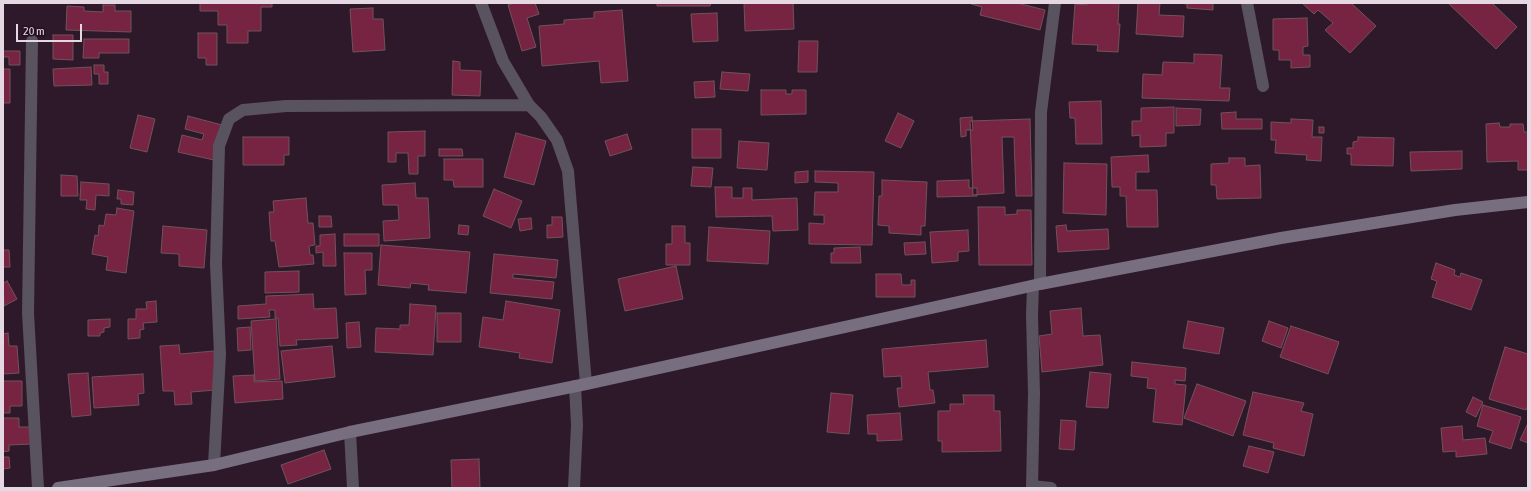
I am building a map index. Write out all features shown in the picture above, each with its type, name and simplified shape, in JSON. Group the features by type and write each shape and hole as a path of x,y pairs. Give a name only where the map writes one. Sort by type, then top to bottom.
{"street":[{"path":"481,3 503,61 529,105 541,117 557,140 568,171 580,385 576,426 574,488"},
{"path":"1051,488 1032,487 1034,393 1032,315 1037,285 1041,112 1055,3"},
{"path":"1248,3 1263,86"},
{"path":"32,41 28,313 38,488"},
{"path":"214,465 220,354 216,264 219,146 229,119 243,110 286,106 529,105"},
{"path":"58,488 214,465 350,432 580,385 1037,285 1281,238 1455,210 1528,202"},
{"path":"350,432 353,488"}],"building":[{"path":"200,3 272,3 272,7 261,7 261,31 248,31 248,43 227,43 227,25 218,25 218,11 200,11"},
{"path":"514,3 535,3 539,14 527,18 536,47 522,51 508,5"},
{"path":"657,3 711,3 710,6 657,6"},
{"path":"744,3 793,3 794,29 745,31"},
{"path":"971,3 1017,3 1045,10 1040,30 980,15 982,7"},
{"path":"1087,3 1119,3 1118,24 1120,24 1118,52 1097,51 1098,45 1072,44 1075,4 1087,5"},
{"path":"1138,3 1160,3 1159,15 1184,16 1183,37 1136,34"},
{"path":"1178,3 1213,3 1213,10 1187,8 1187,4"},
{"path":"1302,3 1351,3 1376,26 1350,53 1325,30 1333,23 1318,10 1314,14"},
{"path":"1448,3 1492,3 1517,27 1496,49"},
{"path":"103,5 115,5 115,11 131,11 131,32 66,30 67,6 84,7 84,11 103,12"},
{"path":"373,8 373,19 383,19 385,50 353,52 350,9"},
{"path":"622,10 628,81 601,83 599,61 542,66 539,26 564,24 564,20 594,18 594,12"},
{"path":"717,13 718,41 693,42 691,14"},
{"path":"1307,18 1308,46 1303,47 1303,55 1310,55 1310,67 1291,68 1291,60 1279,60 1279,50 1273,50 1273,19"},
{"path":"198,33 217,33 217,65 206,65 206,58 198,58"},
{"path":"53,35 73,35 73,60 53,59"},
{"path":"84,39 129,39 129,53 99,53 99,58 83,58"},
{"path":"799,41 818,41 817,72 798,72"},
{"path":"3,51 20,51 20,65 9,65 9,57 3,57"},
{"path":"1194,54 1222,55 1220,88 1230,88 1229,101 1142,98 1143,74 1162,75 1163,62 1194,63"},
{"path":"453,61 460,62 460,70 481,71 480,96 452,95"},
{"path":"94,65 104,65 104,72 108,72 108,84 99,84 99,74 94,74"},
{"path":"91,67 92,85 54,86 53,69"},
{"path":"3,69 10,69 10,103 3,103"},
{"path":"722,72 750,74 748,91 720,89"},
{"path":"714,81 715,97 695,98 694,82"},
{"path":"761,90 786,90 786,94 792,94 792,90 806,90 806,114 761,115"},
{"path":"1101,101 1102,144 1076,144 1075,118 1070,118 1069,102"},
{"path":"1174,107 1174,133 1166,133 1166,146 1140,147 1140,135 1132,136 1132,121 1141,121 1141,108"},
{"path":"1176,108 1201,109 1200,125 1176,126"},
{"path":"1236,112 1236,119 1262,119 1262,129 1222,129 1221,113"},
{"path":"898,113 914,121 901,148 885,141"},
{"path":"138,115 155,119 147,152 130,148"},
{"path":"188,116 222,125 214,160 178,152 182,135 202,140 204,134 185,129"},
{"path":"972,117 973,130 966,130 966,136 961,137 960,118"},
{"path":"1030,119 1032,196 1016,196 1014,137 1002,137 1004,193 973,195 970,121"},
{"path":"1291,119 1313,120 1312,137 1322,137 1321,161 1306,160 1307,155 1275,153 1276,140 1271,140 1271,122 1291,123"},
{"path":"1499,123 1500,127 1510,127 1510,124 1523,124 1524,132 1528,132 1528,170 1518,170 1518,161 1487,162 1486,124"},
{"path":"1319,127 1324,127 1324,133 1319,133"},
{"path":"692,129 721,129 721,158 692,158"},
{"path":"425,131 425,156 418,156 418,174 409,174 408,153 396,153 396,162 388,162 388,132"},
{"path":"516,133 546,141 534,185 504,177"},
{"path":"627,134 632,149 610,156 605,141"},
{"path":"243,137 289,137 289,155 284,155 284,165 243,165"},
{"path":"1358,137 1394,138 1393,166 1351,165 1351,154 1347,154 1347,148 1353,148 1353,142 1358,141"},
{"path":"739,141 769,143 767,170 737,168"},
{"path":"439,149 462,149 463,156 439,156"},
{"path":"1462,151 1462,169 1411,171 1410,152"},
{"path":"1148,155 1149,172 1136,172 1136,190 1157,190 1158,227 1127,227 1126,196 1120,196 1120,187 1112,187 1111,157"},
{"path":"1229,158 1245,158 1245,166 1260,165 1261,198 1217,199 1216,185 1211,185 1211,164 1229,163"},
{"path":"444,159 483,159 483,187 454,187 453,180 444,180"},
{"path":"1064,163 1107,164 1106,215 1063,213"},
{"path":"693,167 713,168 711,187 691,186"},
{"path":"808,171 808,182 795,183 795,172"},
{"path":"815,171 874,172 872,245 809,244 809,223 824,224 824,215 814,215 815,192 838,192 838,183 815,182"},
{"path":"61,175 77,176 78,196 61,196"},
{"path":"882,180 927,182 925,226 921,226 921,235 889,233 889,226 878,225 879,196 882,196"},
{"path":"969,180 969,188 977,188 977,196 937,197 937,181"},
{"path":"81,182 109,184 109,196 96,195 95,210 86,209 87,200 80,200"},
{"path":"415,183 416,198 428,198 430,238 384,241 383,221 399,220 398,205 383,205 382,185"},
{"path":"715,187 732,187 732,198 743,198 743,188 752,188 752,200 797,198 798,230 773,231 772,216 716,217"},
{"path":"494,189 522,201 511,228 483,216"},
{"path":"118,190 134,192 133,205 121,204 121,199 117,199"},
{"path":"306,198 308,223 313,223 315,245 309,246 310,255 313,255 314,264 279,267 275,241 271,241 269,212 274,212 273,201"},
{"path":"978,207 1005,207 1005,215 1017,214 1017,210 1031,210 1032,265 979,265"},
{"path":"117,208 134,211 126,273 106,270 108,257 92,254 95,235 98,236 99,225 104,226 106,214 116,215"},
{"path":"319,216 331,216 332,227 319,227"},
{"path":"552,217 562,217 563,237 547,238 547,225 552,225"},
{"path":"531,218 532,229 520,231 518,219"},
{"path":"459,225 469,226 468,235 458,234"},
{"path":"1066,225 1067,231 1108,229 1109,249 1058,252 1056,226"},
{"path":"163,226 207,230 204,268 179,266 179,254 161,253"},
{"path":"672,226 685,226 685,243 690,243 690,265 666,265 666,244 672,244"},
{"path":"709,227 770,231 768,264 707,261"},
{"path":"968,230 969,251 958,252 958,261 932,263 930,232"},
{"path":"335,234 336,266 323,266 323,252 316,253 316,246 320,246 320,235"},
{"path":"344,234 379,234 379,246 344,246"},
{"path":"925,242 926,254 905,255 904,243"},
{"path":"381,245 470,252 466,293 428,290 429,285 411,283 410,288 378,285"},
{"path":"860,247 861,263 831,263 831,253 834,253 834,248"},
{"path":"3,250 9,250 10,267 3,267"},
{"path":"344,253 372,253 372,270 365,270 366,294 345,295"},
{"path":"494,254 558,260 556,278 513,274 513,278 554,282 552,299 490,293"},
{"path":"1436,263 1455,270 1454,275 1460,277 1461,273 1482,280 1471,310 1432,297 1437,281 1431,279"},
{"path":"676,266 683,299 625,311 618,279"},
{"path":"299,271 299,292 265,293 265,272"},
{"path":"876,274 901,274 902,285 911,285 911,280 915,280 915,297 876,297"},
{"path":"7,281 17,299 4,306 3,283"},
{"path":"313,294 314,309 336,308 338,338 296,340 297,345 280,346 278,318 275,318 275,310 269,310 270,317 238,319 238,306 266,304 266,296"},
{"path":"156,301 157,322 143,323 144,329 140,330 140,338 128,339 128,319 136,319 136,309 147,309 146,302"},
{"path":"506,301 560,310 552,363 519,358 520,353 479,347 483,317 503,320"},
{"path":"410,304 436,306 433,355 375,352 376,328 400,329 400,325 409,325"},
{"path":"1081,308 1083,336 1100,335 1103,365 1042,372 1039,336 1052,334 1050,311"},
{"path":"437,313 461,313 461,342 437,342"},
{"path":"110,319 110,327 104,328 104,332 100,333 100,336 88,336 88,320"},
{"path":"276,319 280,379 255,381 251,321"},
{"path":"1188,321 1224,328 1219,354 1183,348"},
{"path":"1269,321 1288,328 1281,348 1262,341"},
{"path":"359,322 361,347 347,348 346,323"},
{"path":"1291,326 1339,342 1328,374 1280,357"},
{"path":"250,327 251,350 238,351 237,328"},
{"path":"8,333 9,346 17,346 19,373 3,374 3,334"},
{"path":"986,340 988,367 928,372 930,390 933,390 935,403 899,407 897,388 902,388 901,376 884,377 882,349"},
{"path":"179,345 180,354 214,351 216,390 191,392 192,404 175,405 174,391 163,391 160,346"},
{"path":"332,346 335,377 285,383 281,351"},
{"path":"1505,347 1528,354 1528,405 1526,410 1489,399"},
{"path":"1132,362 1186,368 1185,381 1175,380 1175,384 1186,385 1182,425 1153,422 1156,389 1147,388 1148,378 1131,376"},
{"path":"1090,372 1111,374 1108,408 1086,407"},
{"path":"88,373 91,415 72,417 68,374"},
{"path":"143,374 144,393 138,394 139,405 94,408 92,377"},
{"path":"254,375 254,382 282,381 283,399 235,403 233,376"},
{"path":"3,381 22,381 22,406 10,406 10,413 3,413"},
{"path":"1197,384 1246,401 1233,436 1184,418"},
{"path":"1253,392 1304,403 1301,411 1313,414 1304,456 1273,448 1274,443 1243,435"},
{"path":"831,393 853,395 849,434 827,432"},
{"path":"963,395 994,395 994,411 1000,411 1001,451 942,452 942,441 938,441 938,411 950,411 950,404 964,404"},
{"path":"1473,397 1483,402 1476,417 1466,412"},
{"path":"1483,405 1521,417 1511,449 1489,442 1493,431 1477,426"},
{"path":"900,413 902,440 877,441 877,434 868,434 867,415"},
{"path":"3,418 19,418 19,427 32,427 32,444 9,445 9,451 3,452"},
{"path":"1061,420 1076,421 1074,450 1059,449"},
{"path":"1528,423 1528,443 1520,440"},
{"path":"1462,426 1463,440 1485,438 1487,454 1456,457 1456,451 1443,452 1441,428"},
{"path":"1249,446 1274,452 1268,473 1243,466"},
{"path":"324,450 331,469 288,484 281,465"},
{"path":"3,457 9,457 10,468 3,469"},
{"path":"479,459 480,488 452,488 451,460"}]}
